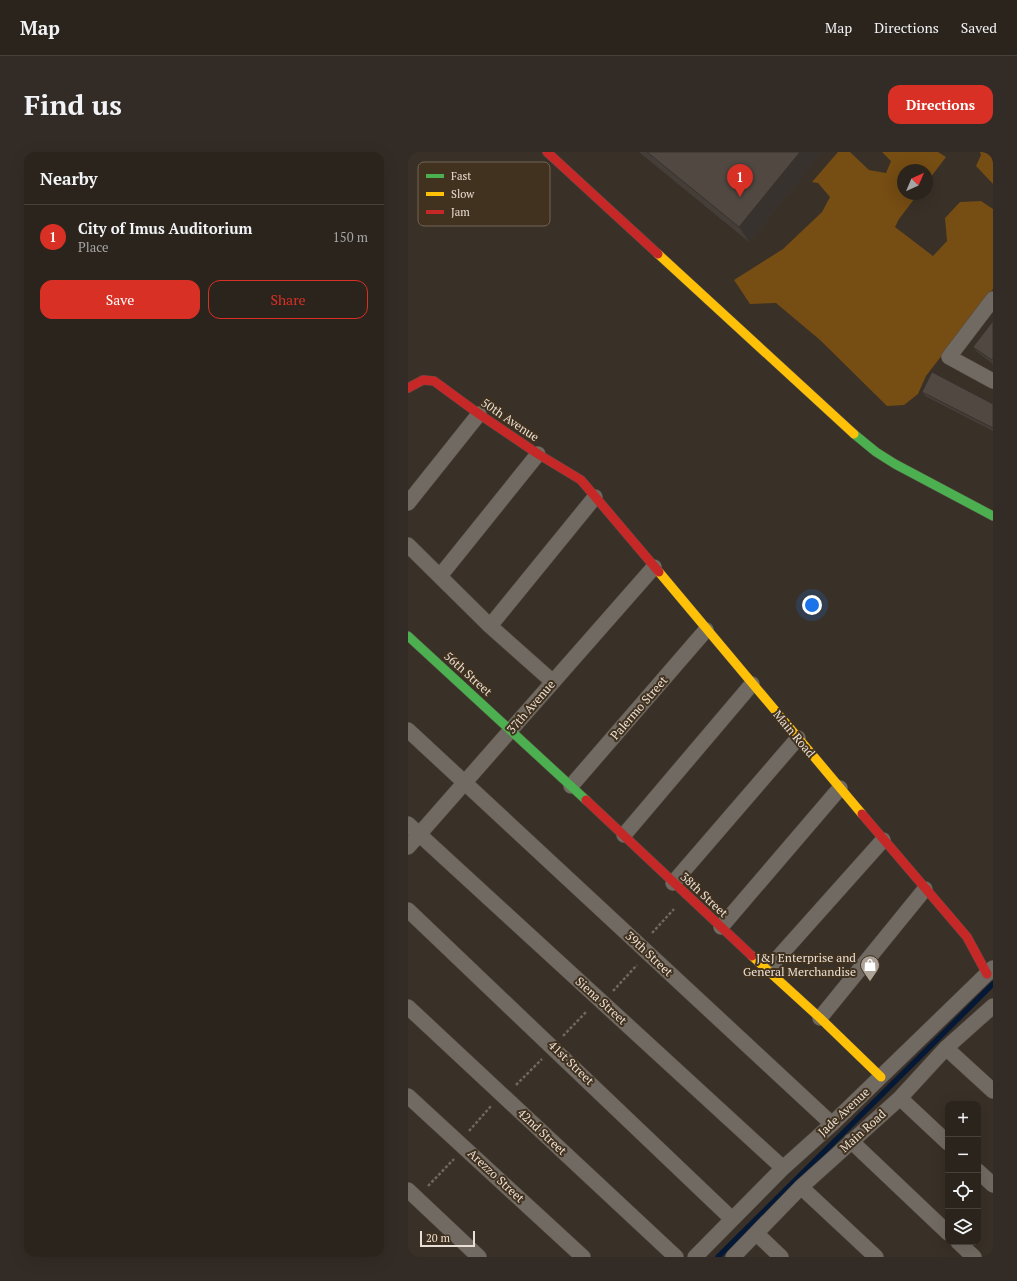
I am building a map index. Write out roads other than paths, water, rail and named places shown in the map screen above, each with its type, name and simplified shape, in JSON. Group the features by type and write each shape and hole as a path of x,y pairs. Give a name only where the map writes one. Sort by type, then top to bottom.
{"street":[{"path":"547,152 844,426 876,452 895,464 993,516"},
{"path":"993,299 949,358 993,381"},
{"name":"50th Avenue","path":"408,388 418,381 426,378 434,381 538,454 581,480 595,497"},
{"path":"408,503 479,414"},
{"path":"440,576 538,454"},
{"path":"490,626 595,497"},
{"name":"Main Road","path":"595,497 883,840 967,937 990,971"},
{"path":"408,545 490,626 553,682"},
{"name":"37th Avenue","path":"408,847 413,829 465,783 654,567"},
{"name":"Palermo Street","path":"571,786 706,630"},
{"name":"56th Street","path":"408,636 511,730"},
{"path":"624,835 752,684"},
{"name":"39th Street","path":"408,730 832,1124"},
{"name":"38th Street","path":"511,730 624,835 673,883 820,1018 880,1077"},
{"path":"673,883 798,738"},
{"path":"721,927 840,788"},
{"name":"Siena Street","path":"413,829 783,1168"},
{"path":"767,970 883,840"},
{"path":"820,1018 925,889"},
{"name":"41st Street","path":"408,910 732,1218"},
{"name":"Jade Avenue","path":"695,1257 783,1168 832,1124 990,971"},
{"name":"Main Road","path":"733,1257 801,1187 900,1098 946,1048 993,1006"},
{"name":"42nd Street","path":"408,1007 676,1257"},
{"path":"946,1048 993,1091"},
{"name":"Arezzo Street","path":"408,1096 583,1257"},
{"path":"900,1098 945,1140"},
{"path":"851,1141 945,1230"},
{"path":"980,1173 993,1185"},
{"path":"801,1187 876,1257"},
{"path":"413,1194 479,1257"},
{"path":"756,1234 781,1257"},
{"path":"961,1245 974,1257"}],"waterway":[{"path":"718,1257 993,984"}],"place":[{"name":"City of Imus Auditorium","path":"740,197"},
{"name":"J&J Enterprise and General Merchandise","path":"870,982"}]}
